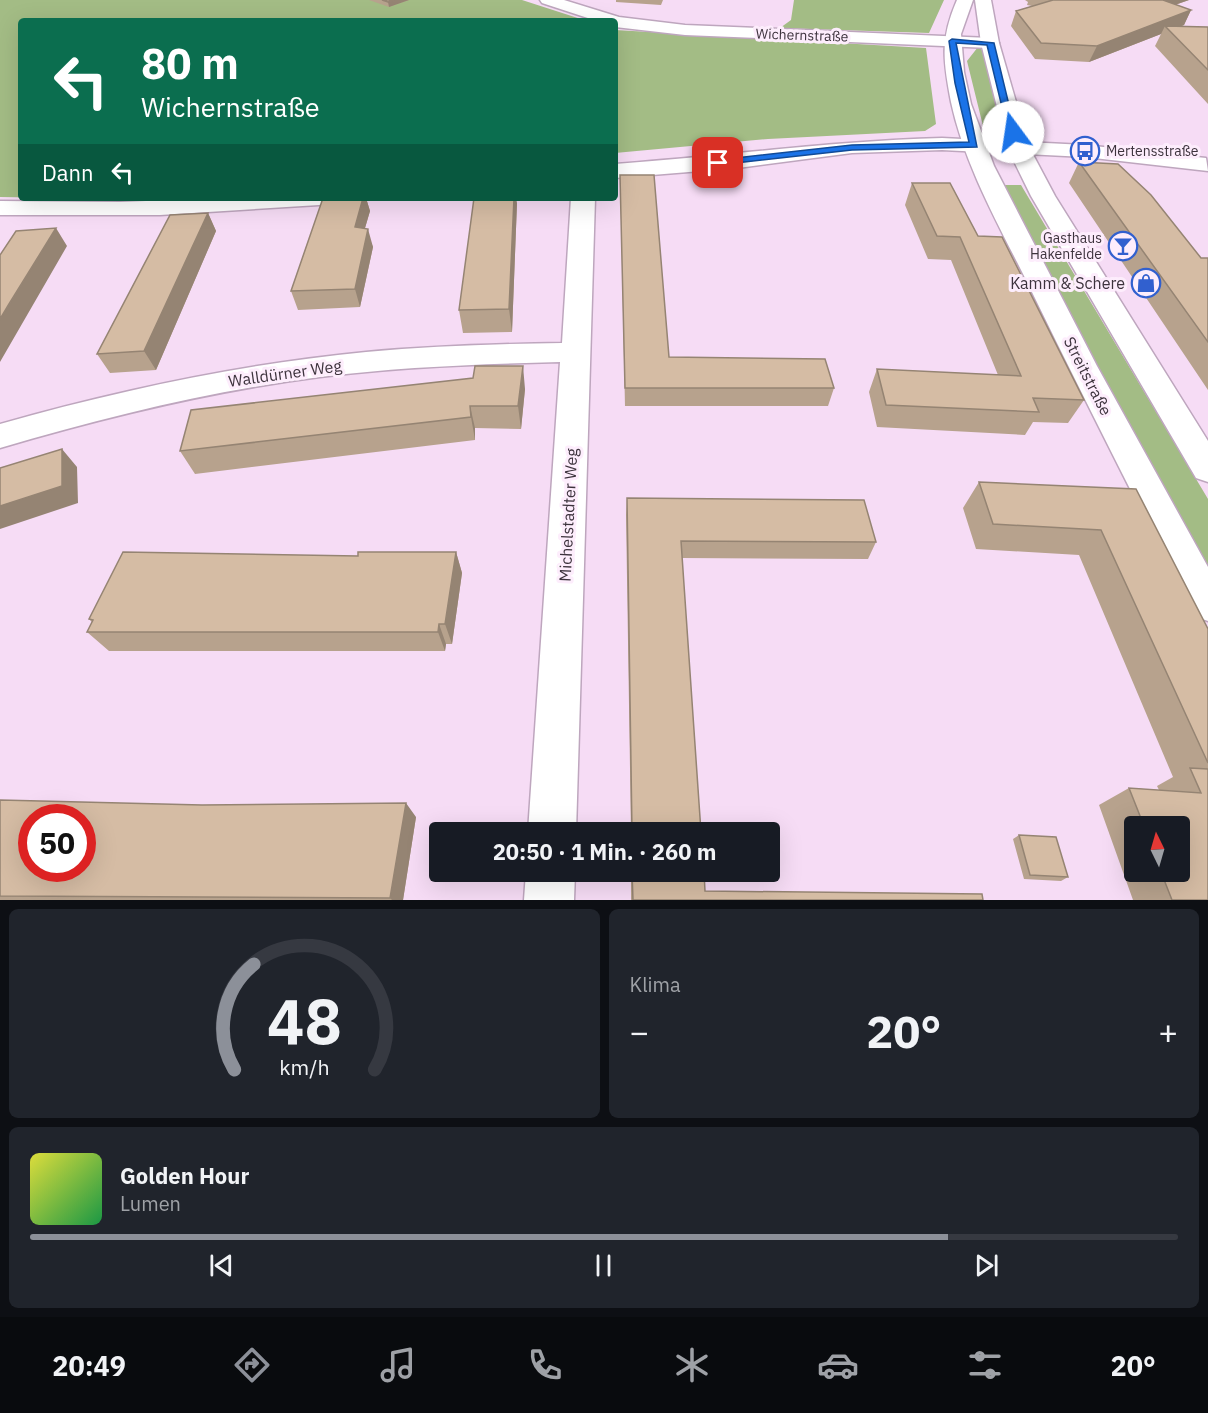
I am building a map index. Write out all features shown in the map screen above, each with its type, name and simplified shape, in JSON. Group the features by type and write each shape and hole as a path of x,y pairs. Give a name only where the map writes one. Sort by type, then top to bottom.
{"street":[{"name":"Wichernstraße","path":"548,0 570,2 607,18"},
{"path":"952,41 952,32 965,0"},
{"path":"983,0 990,43 1022,155 1043,196 1208,469"},
{"name":"Wichernstraße","path":"618,22 685,30 990,43"},
{"name":"Streitstraße","path":"952,41 958,83 977,153 1085,372 1208,604"},
{"path":"618,171 738,161 977,153 1207,165"},
{"path":"0,208 70,210 242,205 286,201"},
{"name":"Michelstadter Weg","path":"552,822 584,201"},
{"name":"Walldürner Weg","path":"0,436 167,394 287,372 407,358 576,352"},
{"path":"549,900 550,882"}],"green space":[{"path":"0,0 522,0 578,18 18,18 18,197 0,197"},
{"path":"794,0 944,0 929,33 780,28 791,20"},
{"path":"618,30 926,48 936,124 925,131 768,139 618,153"},
{"path":"978,47 985,52 989,76 995,86 1003,128 983,126 967,61"},
{"path":"1004,185 1021,185 1208,499 1208,572 1068,314"}],"building":[{"path":"1053,0 1163,0 1191,10 1097,46 1041,43 1016,11"},
{"path":"1165,26 1208,27 1208,70"},
{"path":"1079,162 1118,164 1151,195 1201,258 1208,258 1208,342"},
{"path":"620,175 654,175 669,357 825,359 834,388 625,388"},
{"path":"912,183 950,183 978,236 1002,237 1084,400 1033,398 1039,412 886,405 877,369 1021,376 960,237 937,236"},
{"path":"322,201 362,201 355,227 368,229 355,289 291,291"},
{"path":"474,201 514,201 509,309 459,310"},
{"path":"208,213 144,351 97,354 170,215"},
{"path":"56,228 0,319 0,255 16,231"},
{"path":"475,366 523,366 518,406 470,406 471,417 180,451 191,410 473,378"},
{"path":"62,449 62,486 0,506 0,468"},
{"path":"979,482 1136,489 1208,629 1208,763 1101,530 993,524"},
{"path":"627,498 864,500 876,542 681,541 700,822 632,822"},
{"path":"123,552 358,556 358,552 456,552 445,624 439,624 438,632 87,632 93,620 89,619"},
{"path":"1190,768 1208,769 1208,900 1172,900 1165,882 1190,882 1190,816 1140,816 1129,788 1201,793"},
{"path":"0,800 202,805 406,803 390,898 0,896"},
{"path":"1019,835 1056,837 1068,877 1030,875"},
{"path":"632,882 705,882 705,891 982,894 983,900 633,900"}],"place":[{"name":"Mertensstraße","path":"1085,151"},
{"name":"Gasthaus Hakenfelde","path":"1123,246"},
{"name":"Kamm & Schere","path":"1146,283"}],"route":[{"path":"718,163 852,147 974,145 958,83 952,41 990,43 1013,132"}]}
